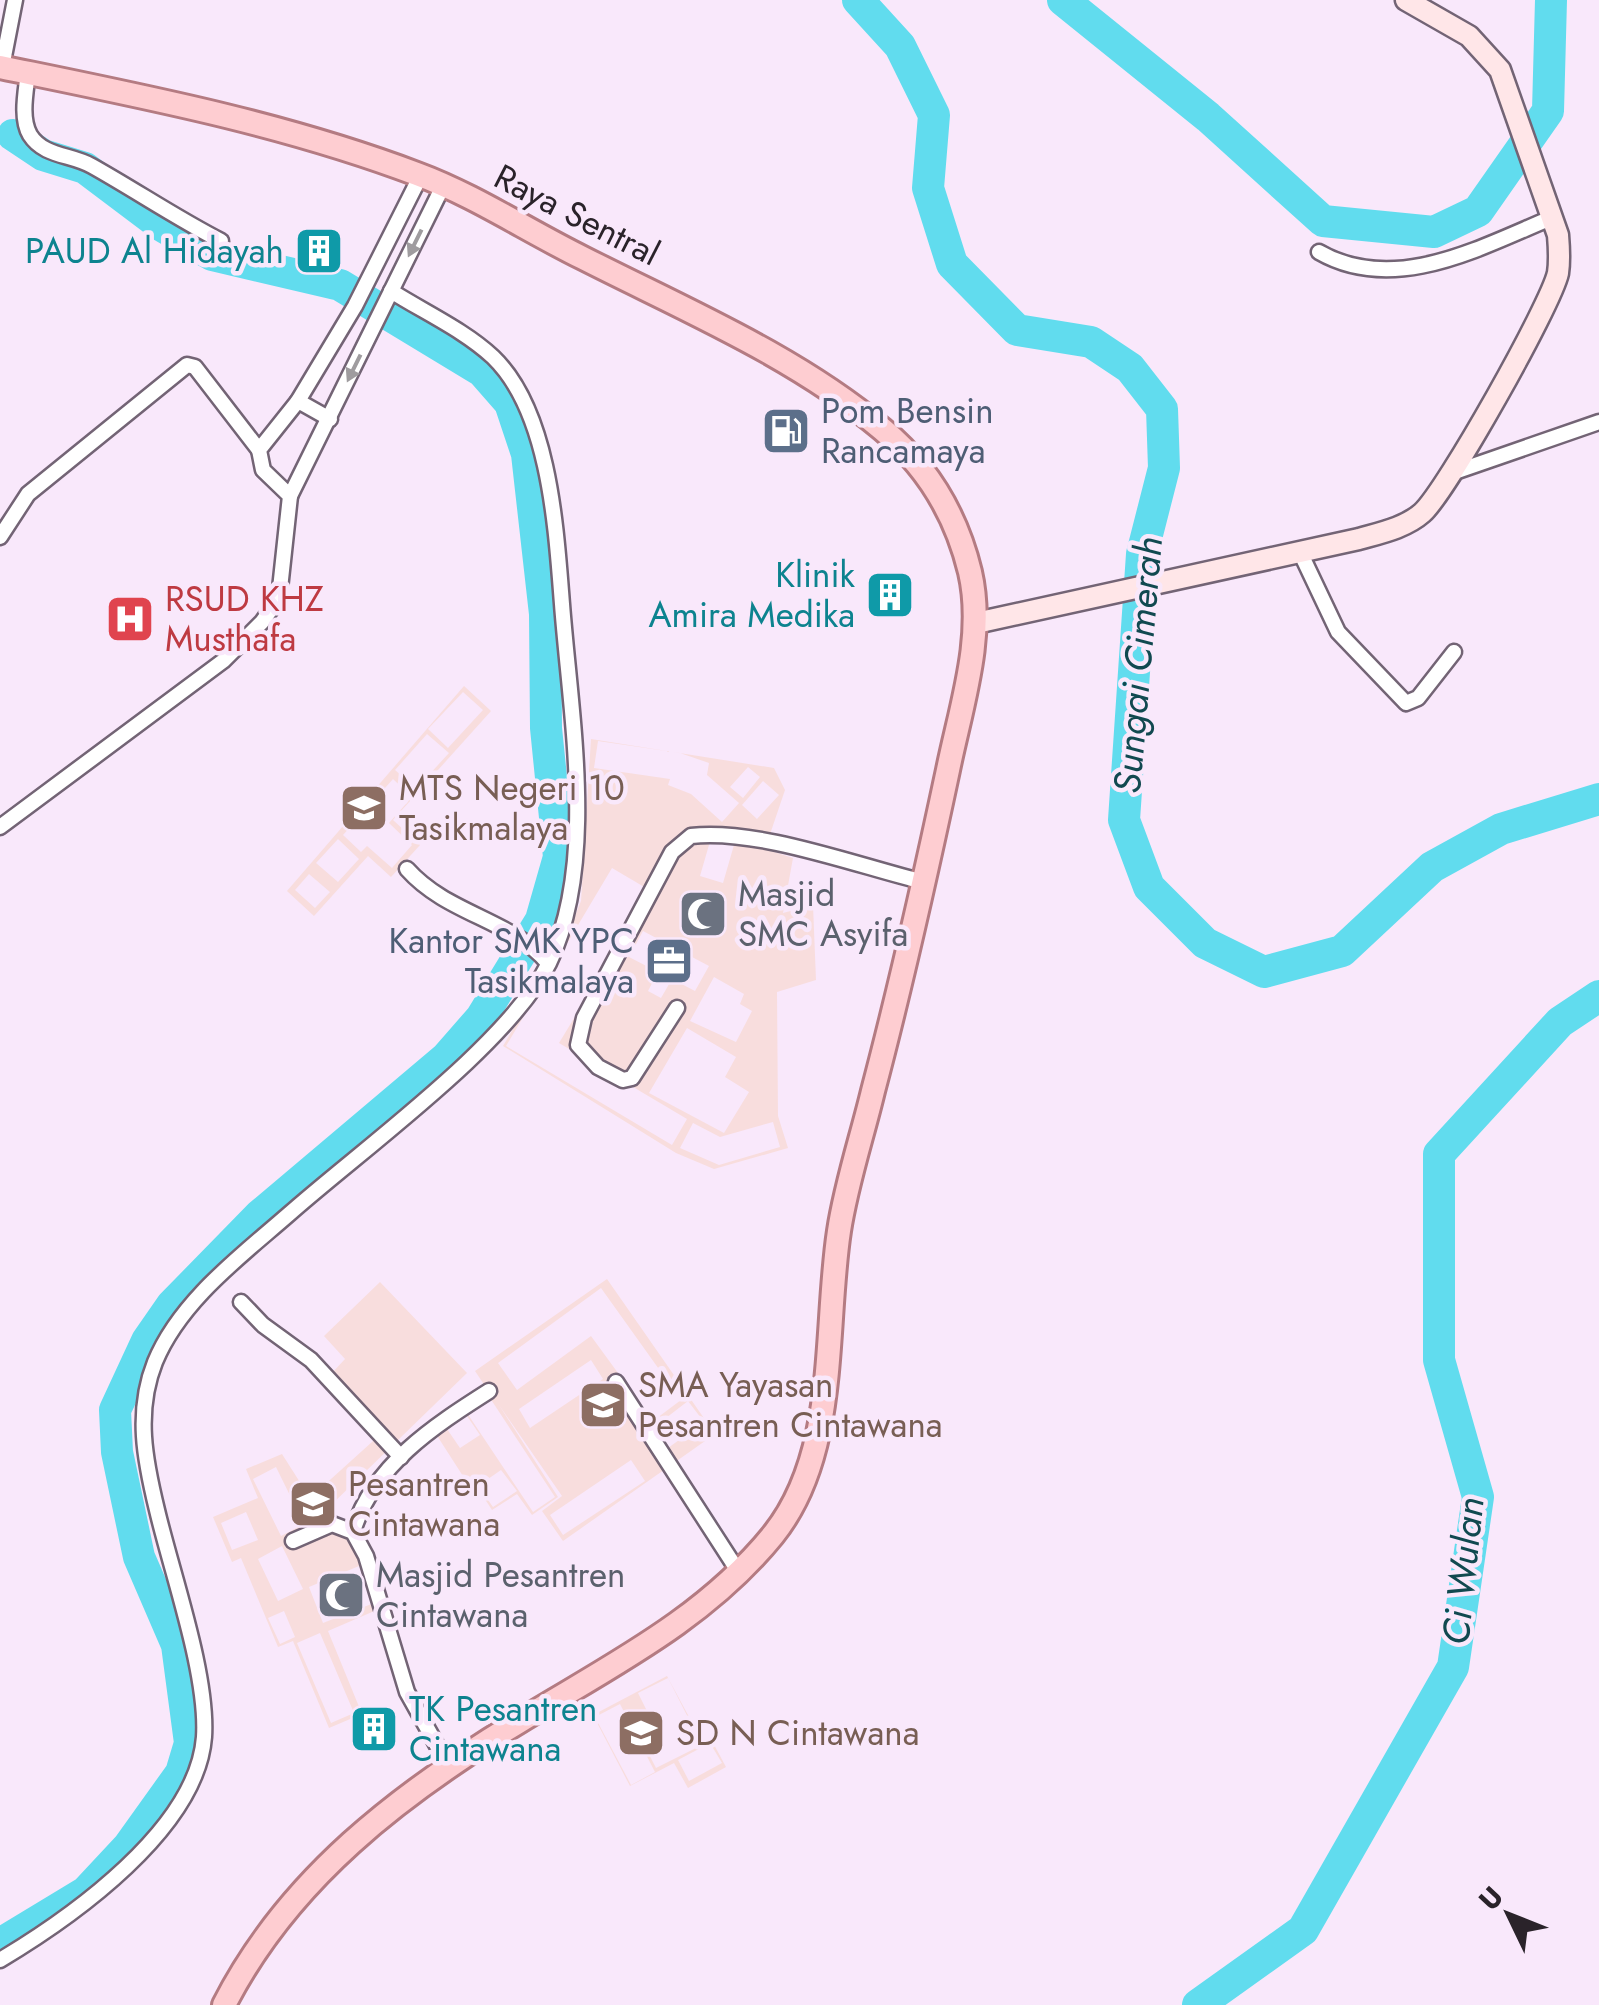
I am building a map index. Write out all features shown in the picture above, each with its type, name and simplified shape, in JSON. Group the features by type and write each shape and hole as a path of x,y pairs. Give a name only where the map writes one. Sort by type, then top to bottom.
{"main road":[{"path":"976,623 1174,577 1301,554 1414,520 1426,510 1451,473 1550,295 1560,252 1511,94 1486,52 1469,36 1406,0"},
{"name":"Raya Sentral","path":"1,67 236,116 421,175 703,320 831,394 884,430 946,501 972,579 976,623 924,882 840,1223 816,1441 776,1531 738,1572 655,1641 449,1767 366,1827 325,1866 269,1932 224,2005"}],"street":[{"path":"1,67 16,0"},
{"path":"28,72 25,114 31,137 56,156 93,166 152,205 221,241"},
{"path":"258,450 298,401 354,306 421,175"},
{"path":"0,827 223,660 262,622 279,598 290,496 443,186"},
{"path":"1319,252 1346,267 1401,269 1460,254 1547,208"},
{"path":"0,1960 63,1920 132,1866 195,1777 204,1736 199,1684 142,1430 155,1360 188,1310 226,1269 448,1078 506,1020 548,963 566,913 574,865 574,748 553,487 518,394 498,362 389,296"},
{"path":"0,537 28,494 187,365 195,367 258,450 263,470 290,496"},
{"path":"298,401 330,419"},
{"path":"1451,473 1599,422"},
{"path":"1301,554 1338,632 1406,702 1418,698 1454,652"},
{"path":"677,1008 632,1078 623,1080 598,1067 578,1045 584,1018 672,852 692,836 766,844 924,882"},
{"path":"408,869 443,902 533,946 548,963"},
{"path":"242,1302 263,1325 312,1360 400,1457"},
{"path":"616,1382 668,1456 738,1572"},
{"path":"353,1532 370,1490 400,1457 440,1423 489,1390"},
{"path":"293,1540 332,1524 353,1532 366,1556 406,1692 449,1767"}],"shaded area":[{"name":"MTS Negeri 10 Tasikmalaya","path":"464,686 491,711 393,820 420,845 391,877 368,856 314,916 287,891","holes":["463,692 483,710 448,748 428,729","427,734 449,753 416,789 395,770","393,779 412,797 389,823 412,845 392,868 367,846 361,852 343,835","338,839 359,859 338,882 316,863","309,874 330,892 315,908 295,890"]},
{"path":"591,739 671,752 598,741 594,768 670,779 668,785 691,794 722,822 739,803 707,775 709,763 681,753 774,768 785,790 765,849 793,858 783,913 813,905 816,980 777,992 778,1116 788,1148 714,1169 676,1153 503,1046 564,943 581,901","holes":["748,767 760,777 743,798 730,787","763,781 779,795 757,819 742,805","711,838 734,845 723,883 700,876","612,868 651,891 559,1043 687,1119 672,1145 506,1046","710,891 725,924 697,938 681,905","643,931 709,966 695,991 672,979 661,998 648,991 658,972 629,957","714,977 744,994 740,1004 752,1011 736,1042 690,1021","687,1028 736,1057 725,1077 749,1092 724,1133 649,1093","773,1122 780,1147 719,1165 680,1148 693,1123 720,1137"]},
{"name":"SMA Yayasan Pesantren Cintawana","path":"607,1279 715,1434 563,1541 542,1511 562,1496 499,1405 558,1497 532,1515 517,1494 492,1510 475,1484 470,1487 434,1431 491,1395 475,1371","holes":["601,1288 681,1400 653,1421 591,1336 517,1390 498,1363","591,1360 603,1379 530,1428 519,1409","490,1398 555,1497 533,1512 467,1413","688,1401 704,1422 668,1448 653,1428","465,1413 480,1435 460,1448 445,1426","631,1460 645,1481 563,1535 550,1515","501,1470 517,1491 493,1507 478,1486"]},
{"name":"Pesantren Cintawana","path":"380,1282 467,1373 327,1509 357,1556 379,1609 328,1631 362,1714 329,1728 293,1641 278,1647 241,1558 232,1562 213,1517 258,1498 246,1469 282,1454 310,1498 383,1432 331,1374 345,1359 324,1336","holes":["276,1467 304,1524 281,1536 253,1479","246,1512 258,1540 232,1550 221,1523","282,1546 303,1589 278,1601 258,1559","359,1566 374,1603 323,1623 309,1587","284,1611 295,1637 280,1644 268,1618","320,1633 354,1713 331,1723 297,1643"]},
{"name":"SD N Cintawana","path":"667,1676 703,1743 711,1739 726,1767 688,1788 674,1763 630,1786 593,1715","holes":["668,1678 702,1745 656,1768 640,1737 656,1729 638,1693","620,1704 655,1772 631,1785 595,1717","710,1743 722,1763 689,1781 678,1760"]}],"waterway":[{"name":"Sungai Cimerah","path":"858,0 900,46 934,115 928,188 952,264 1017,330 1091,342 1130,368 1162,409 1164,468 1142,554 1124,820 1149,887 1205,943 1264,972 1342,951 1432,867 1501,829 1599,799"},
{"path":"1063,0 1208,117 1323,221 1434,232 1478,211 1548,111 1551,0"},
{"path":"0,1944 86,1892 128,1847 181,1773 190,1743 177,1645 139,1557 117,1452 115,1410 147,1341 172,1305 260,1215 446,1058 481,1018 541,920 559,857 546,728 545,614 527,454 510,403 482,371 340,285 212,255 162,226 85,168 43,155 13,135"},
{"name":"Ci Wulan","path":"1198,2005 1303,1930 1453,1667 1478,1497 1439,1360 1439,1154 1560,1022 1599,996"}],"place":[{"name":"PAUD Al Hidayah","path":"319,251"},
{"name":"Pom Bensin Rancamaya","path":"786,431"},
{"name":"Klinik Amira Medika","path":"890,595"},
{"name":"RSUD KHZ Musthafa","path":"130,619"},
{"name":"MTS Negeri 10 Tasikmalaya","path":"364,808"},
{"name":"Masjid SMC Asyifa","path":"703,914"},
{"name":"Kantor SMK YPC Tasikmalaya","path":"669,961"},
{"name":"SMA Yayasan Pesantren Cintawana","path":"603,1405"},
{"name":"Pesantren Cintawana","path":"313,1504"},
{"name":"Masjid Pesantren Cintawana","path":"341,1595"},
{"name":"TK Pesantren Cintawana","path":"374,1729"},
{"name":"SD N Cintawana","path":"641,1733"}]}
